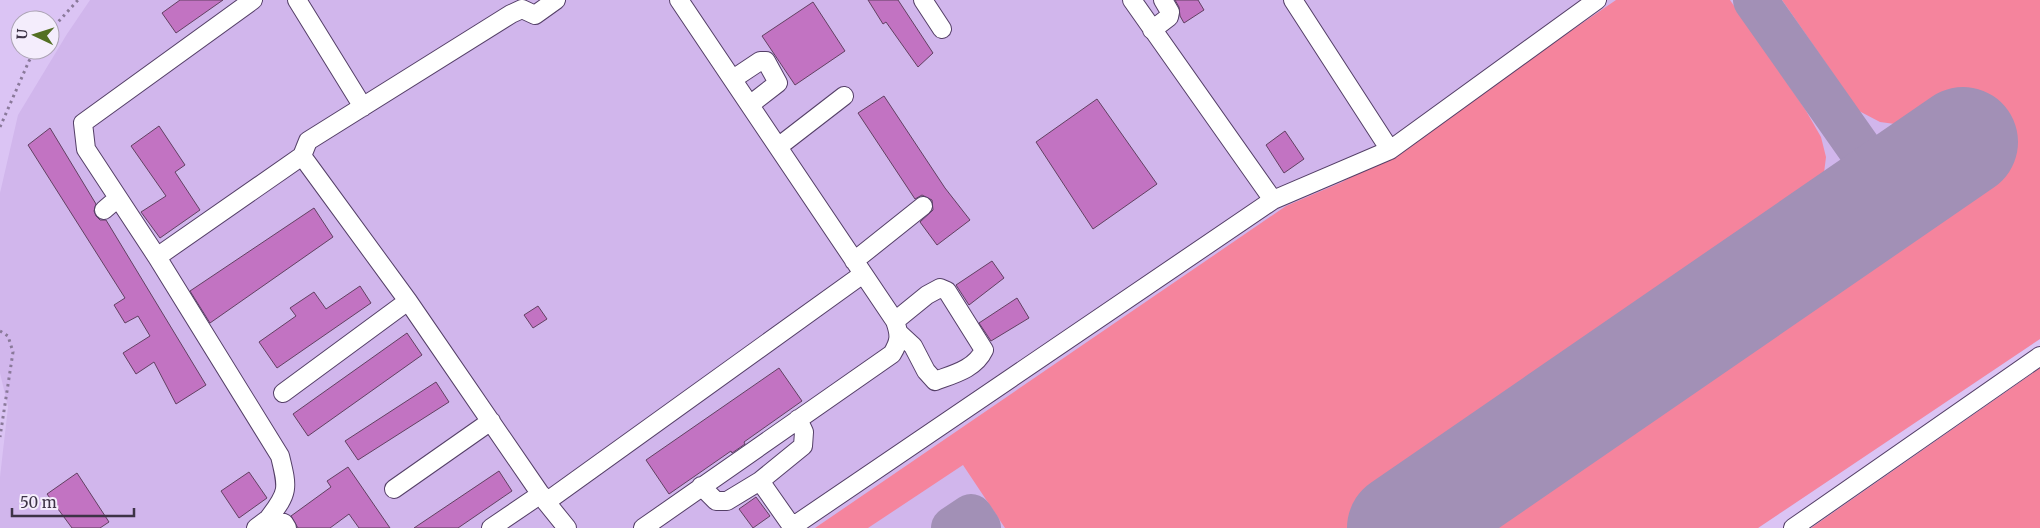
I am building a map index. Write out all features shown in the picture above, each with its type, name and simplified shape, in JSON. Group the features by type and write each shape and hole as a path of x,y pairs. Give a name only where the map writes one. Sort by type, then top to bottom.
{"street":[{"path":"253,0 83,124 86,149 157,257 280,456 286,481 283,499 262,524"},
{"path":"297,0 363,107"},
{"path":"157,257 302,156 308,141 363,107 506,7 522,9 535,15 556,0"},
{"path":"643,528 892,354 898,344 898,327 927,294 940,288 948,291 984,350 964,370 936,381 926,371 913,346 898,327 680,0"},
{"path":"923,0 942,29"},
{"path":"1132,0 1273,200"},
{"path":"1152,30 1169,17 1170,12 1163,0"},
{"path":"1293,0 1390,150"},
{"path":"760,481 792,527 1273,200 1390,150 1597,0"},
{"path":"733,79 760,61 766,61 778,82 751,104"},
{"path":"778,147 844,96"},
{"path":"302,156 408,301 544,498 567,528"},
{"path":"104,210 118,198"},
{"path":"491,528 544,498 859,267 923,206"},
{"path":"283,392 408,301"},
{"path":"1793,528 2040,356"},
{"path":"701,486 716,501 727,501 760,481 803,446 804,432 798,419"},
{"path":"394,489 491,421"},
{"path":"262,524 284,523 288,528"}],"path":[{"path":"60,20 78,0"},
{"path":"0,127 31,60"},
{"path":"0,331 8,336 13,352 0,437"}],"shaded area":[{"path":"90,0 2040,0 2040,339 1758,528 0,528 0,477 8,407 0,373 0,193 18,115 51,60 60,60 60,46"},
{"path":"1616,0 1730,0 1805,109 1821,137 1826,157 1824,173 1814,195 1777,222 1756,263 1367,528 1005,528 963,465 868,528 815,528 1286,206 1342,182 1388,156"},
{"path":"1782,0 2040,0 2040,339 1758,528 1439,528 1777,296 1820,287 1987,179 1938,106 1914,123 1895,124 1880,122 1859,111"},
{"path":"2040,368 2040,528 1811,528"}],"building":[{"path":"180,0 223,0 176,33 162,13"},
{"path":"868,0 898,0 933,53 918,67 886,22 883,24"},
{"path":"1175,0 1198,0 1204,10 1184,23"},
{"path":"813,2 845,51 795,85 762,36"},
{"path":"884,96 945,188 970,220 937,245 920,222 933,210 932,200 922,195 915,199 858,113"},
{"path":"1097,99 1157,184 1093,229 1036,142"},
{"path":"159,126 185,165 175,172 200,210 160,238 141,212 166,196 131,146"},
{"path":"50,128 96,204 94,211 96,216 100,220 106,220 206,385 176,404 154,362 136,374 123,353 150,336 138,316 125,323 114,305 125,298 28,145"},
{"path":"1285,131 1304,159 1284,173 1266,145"},
{"path":"314,208 333,237 210,323 190,291"},
{"path":"992,261 1004,278 969,305 956,285"},
{"path":"360,286 371,303 277,368 259,342 296,316 290,308 314,292 326,309"},
{"path":"1017,298 1029,318 991,341 979,323"},
{"path":"538,306 547,319 533,328 524,315"},
{"path":"407,333 422,355 308,436 293,414"},
{"path":"779,368 802,401 744,442 745,444 732,453 731,451 669,494 646,460"},
{"path":"436,382 449,402 358,460 345,441"},
{"path":"348,467 390,528 359,528 349,514 330,528 298,528 291,516 331,487 327,481"},
{"path":"499,471 512,491 458,528 414,528"},
{"path":"249,472 267,498 239,518 221,491"},
{"path":"77,473 109,522 100,528 72,528 47,494"},
{"path":"756,497 770,516 753,528 739,509"}],"taxiway":[{"path":"1755,0 1890,192"},
{"path":"953,528 971,516 979,528"}],"runway":[{"path":"1402,528 1963,142"}]}
